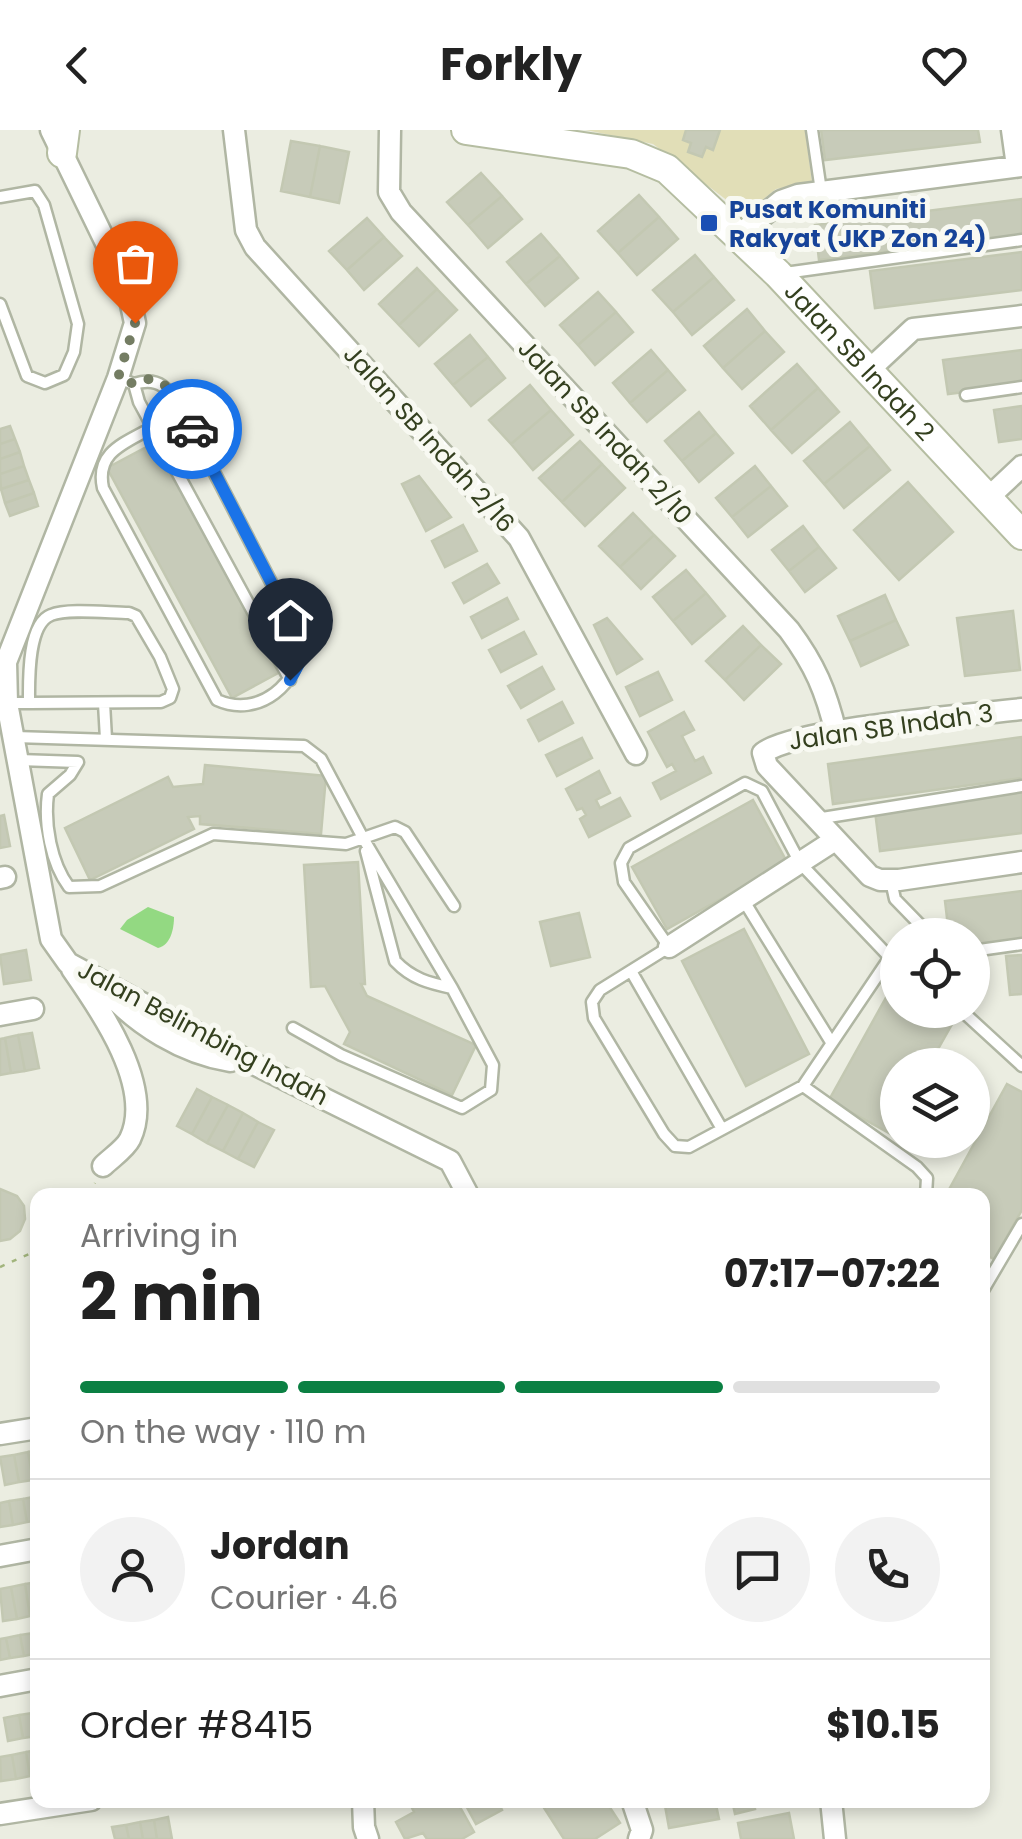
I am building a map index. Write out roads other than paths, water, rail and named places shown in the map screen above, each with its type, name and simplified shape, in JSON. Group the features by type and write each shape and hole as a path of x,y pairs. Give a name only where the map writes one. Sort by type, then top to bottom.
{"street":[{"name":"Jalan SB Indah 2/16","path":"234,130 246,230 255,247 519,538 636,754"},
{"name":"Jalan SB Indah 2/10","path":"390,130 389,192 401,212 789,630 813,662 836,733"},
{"name":"Jalan SB Indah 2","path":"466,130 631,154 666,169 778,274 989,496 1022,536"},
{"path":"739,236 781,201 821,190 1020,166 1012,130"},
{"name":"Jalan Belimbing Indah","path":"56,136 127,286 135,323 126,381 6,642 7,703 51,939 68,963 252,1063 450,1161 464,1188"},
{"path":"868,371 913,329 1022,316"},
{"path":"989,496 1022,466"},
{"name":"Jalan SB Indah 3","path":"816,819 767,766 764,753 774,745 1022,708"},
{"path":"816,819 870,876 890,881 1022,862"},
{"path":"669,947 836,840"},
{"path":"68,963 123,1052 133,1085 135,1121 130,1141 103,1166"},
{"path":"0,1015 34,1009"},
{"path":"0,1434 30,1429"},
{"path":"0,1556 30,1551"},
{"path":"0,1686 30,1681"},
{"path":"0,1814 39,1808"},
{"path":"363,1808 368,1839"},
{"path":"635,1808 642,1830 639,1839"},
{"path":"832,1808 834,1839"}],"lane":[{"path":"812,130 821,190"},
{"path":"0,197 34,191 44,206 78,324 74,352 64,375 45,383 28,376 0,304"},
{"path":"778,274 1022,240"},
{"path":"153,428 105,458 100,472 103,488 217,700 232,707 252,705 276,693 290,680 301,660 301,640 184,414 164,384 148,379 126,381 153,428 290,680"},
{"path":"966,395 1022,388"},
{"path":"7,703 29,703 104,702 161,702 170,698 173,690 142,621 129,613 48,616 28,656 29,703"},
{"path":"104,702 106,738"},
{"path":"15,736 304,746 321,759 452,988 492,1065 491,1090 462,1108 341,1055 293,1028"},
{"path":"83,738 78,762 70,776 48,794 46,805 59,873 69,887 100,886 213,834 346,844 395,827 405,832 454,906"},
{"path":"19,760 78,762"},
{"path":"880,949 800,863 762,791 744,783 629,848 621,863 624,882 669,947 600,990 592,1002 594,1018 664,1134 675,1146 690,1147 803,1086 831,1042 880,980"},
{"path":"816,819 1022,786"},
{"path":"363,838 395,961 406,973 427,983 452,988"},
{"path":"890,881 895,899 913,918"},
{"path":"744,900 831,1042"},
{"path":"990,948 1022,944"},
{"path":"631,971 722,1129"},
{"path":"981,1028 1022,1066"},
{"path":"803,1086 917,1166 927,1178 926,1188"},
{"path":"990,1280 1022,1224"},
{"path":"990,1270 995,1272"}],"place":[{"name":"Pusat Komuniti Rakyat (JKP Zon 24)","path":"709,223"}]}
